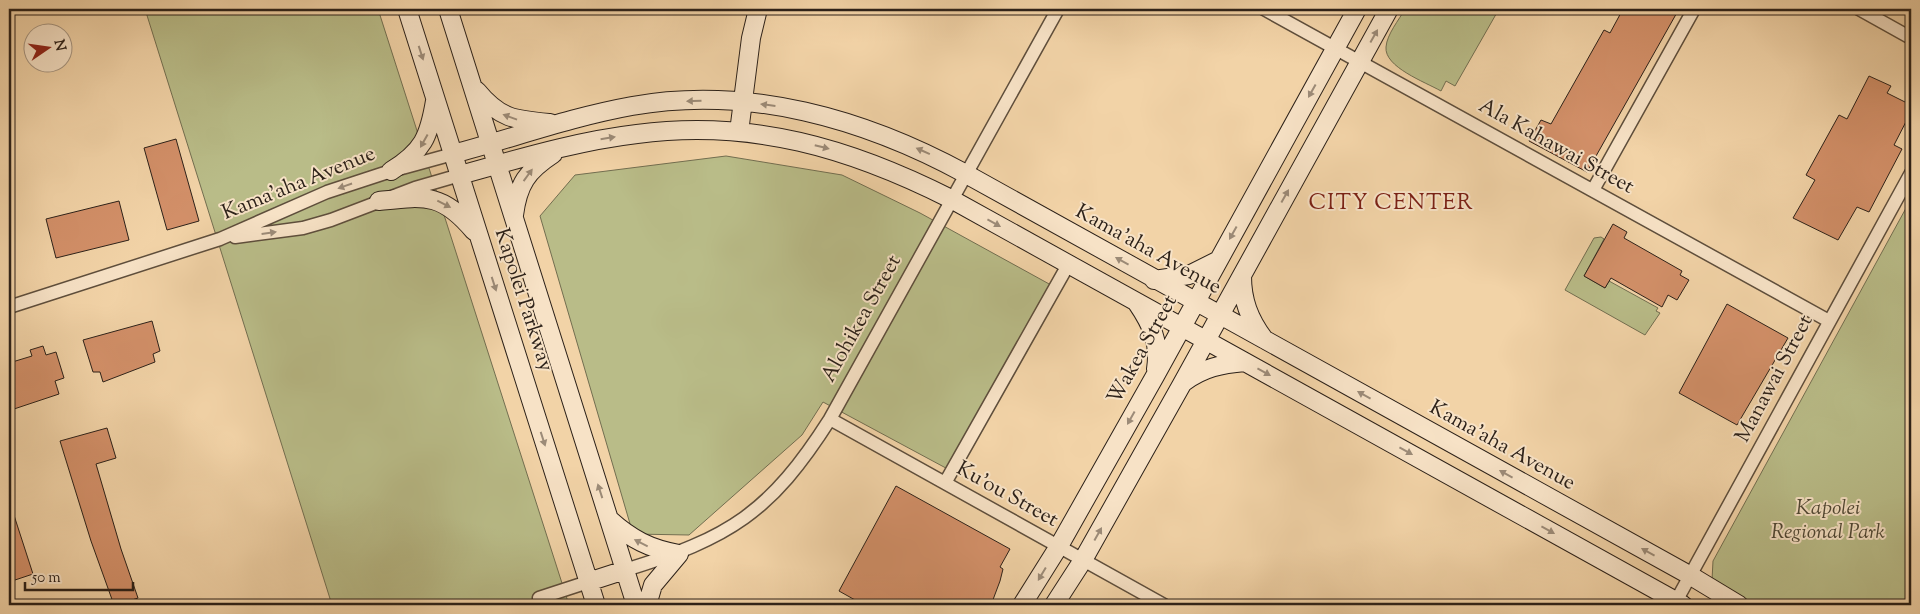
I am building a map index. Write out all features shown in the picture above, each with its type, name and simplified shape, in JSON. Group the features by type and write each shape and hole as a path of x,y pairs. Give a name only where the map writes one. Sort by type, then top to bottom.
{"street":[{"name":"Kapolei Parkway","path":"407,9 596,605"},
{"name":"Kapolei Parkway","path":"448,9 636,605"},
{"path":"739,132 751,38 758,9"},
{"name":"Alohikea Street","path":"625,570 679,554 724,533 762,506 794,472 830,419 1058,9"},
{"name":"Ala Kahawai Street","path":"1264,9 1829,321"},
{"name":"Wakea Street","path":"1022,605 1155,376 1357,9"},
{"path":"1054,605 1083,560 1182,384 1389,9"},
{"path":"1593,190 1694,9"},
{"path":"1859,9 1911,38"},
{"path":"472,85 488,104 510,118 558,124"},
{"path":"391,171 414,155 423,145 431,124 435,98"},
{"name":"Kama'aha Avenue","path":"9,307 220,239 296,205 391,171 558,124 633,106 666,102 742,102 812,113 847,122 929,154 1691,576 1739,605"},
{"path":"460,176 561,149 638,134 690,130 739,132 771,136 834,150 894,171 952,200 1206,340 1678,604"},
{"path":"514,216 518,194 528,174 538,164 561,149"},
{"name":"Manawai Street","path":"1678,604 1691,576 1911,173"},
{"name":"Kama'aha Avenue","path":"220,239 303,228 331,220 379,201 460,176"},
{"path":"379,201 408,198 440,201 462,217 479,237"},
{"path":"1154,280 1189,275 1217,261"},
{"path":"944,483 1068,265"},
{"path":"1242,276 1246,307 1253,324 1266,341"},
{"path":"1135,301 1148,318 1156,335 1159,353 1155,376"},
{"path":"1182,384 1196,373 1212,366 1244,362"},
{"name":"Ku'ou Street","path":"830,419 1164,605"},
{"path":"610,520 640,543 657,550 679,554 653,585 647,605"},
{"path":"540,598 625,570"}],"green space":[{"path":"145,9 378,9 569,605 332,605"},
{"path":"1405,9 1499,9 1455,86 1446,81 1441,91 1398,67 1387,54 1386,47 1389,37"},
{"path":"726,156 842,175 920,213 1051,285 957,474 823,402 802,435 689,535 633,534 540,216 575,175"},
{"name":"Kapolei Regional Park","path":"1911,199 1911,605 1741,605 1712,580 1713,561"},
{"path":"1601,237 1604,239 1584,276 1605,288 1609,281 1658,308 1656,311 1660,313 1645,335 1565,290 1594,238"}],"building":[{"path":"1623,9 1679,9 1587,172 1529,141 1541,120 1551,124 1604,30 1610,33"},
{"path":"1869,76 1891,86 1887,93 1911,105 1911,112 1894,145 1902,149 1869,212 1857,207 1838,240 1793,218 1815,180 1806,175 1839,115 1847,119"},
{"path":"176,139 199,221 167,230 144,148"},
{"path":"119,201 129,240 56,258 46,219"},
{"path":"1613,224 1627,232 1624,238 1682,271 1680,275 1689,280 1677,300 1668,295 1662,307 1611,278 1605,288 1584,276"},
{"path":"1727,304 1788,338 1737,425 1679,393"},
{"path":"152,321 160,351 153,354 155,362 103,382 100,372 93,372 83,340"},
{"path":"43,346 46,355 56,352 64,378 55,381 59,394 11,410 9,401 9,363 32,356 30,350"},
{"path":"107,428 116,458 96,464 121,549 138,598 117,605 114,605 91,541 60,441"},
{"path":"896,486 1010,549 1000,567 1003,569 991,605 864,605 839,591"},
{"path":"11,506 33,574 9,582 9,507"}],"district":[{"name":"CITY CENTER","path":"1391,204"}]}
